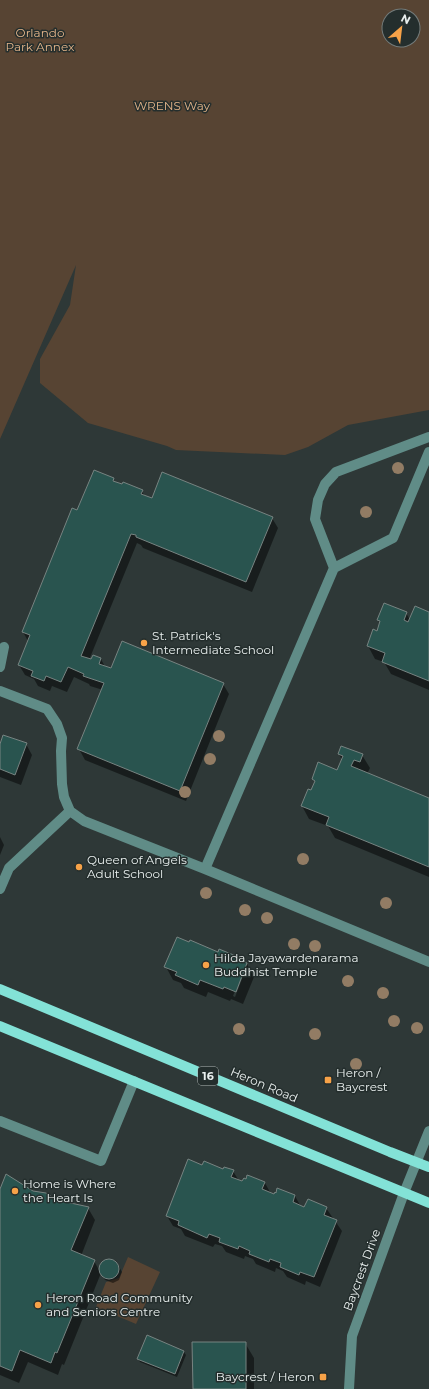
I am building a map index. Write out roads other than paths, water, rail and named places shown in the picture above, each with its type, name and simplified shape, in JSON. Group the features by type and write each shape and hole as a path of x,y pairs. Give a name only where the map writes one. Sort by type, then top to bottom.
{"main road":[{"name":"Heron Road","path":"0,989 416,1163 429,1167"},
{"path":"0,1026 429,1202"}],"street":[{"path":"334,568 315,519 318,500 325,484 336,472 429,437"},
{"path":"205,869 334,568 393,538 429,452"},
{"path":"0,667 4,647"},
{"path":"0,691 47,709 57,724 62,738 62,784 64,797 70,811 84,821 205,869 429,962"},
{"path":"0,889 9,868 70,811"},
{"path":"0,1121 101,1161 134,1081"},
{"name":"Baycrest Drive","path":"349,1389 352,1336 404,1193 429,1131"}],"place":[{"name":"St. Patrick's Intermediate School","path":"144,643"},
{"name":"Queen of Angels Adult School","path":"79,867"},
{"name":"Hilda Jayawardenarama Buddhist Temple","path":"206,965"},
{"name":"Heron / Baycrest","path":"328,1080"},
{"name":"Home is Where the Heart Is","path":"15,1191"},
{"name":"Heron Road Community and Seniors Centre","path":"38,1305"},
{"name":"Baycrest / Heron","path":"323,1377"}],"park label":[{"name":"Orlando Park Annex","path":"40,40"},
{"name":"WRENS Way","path":"172,106"}]}
